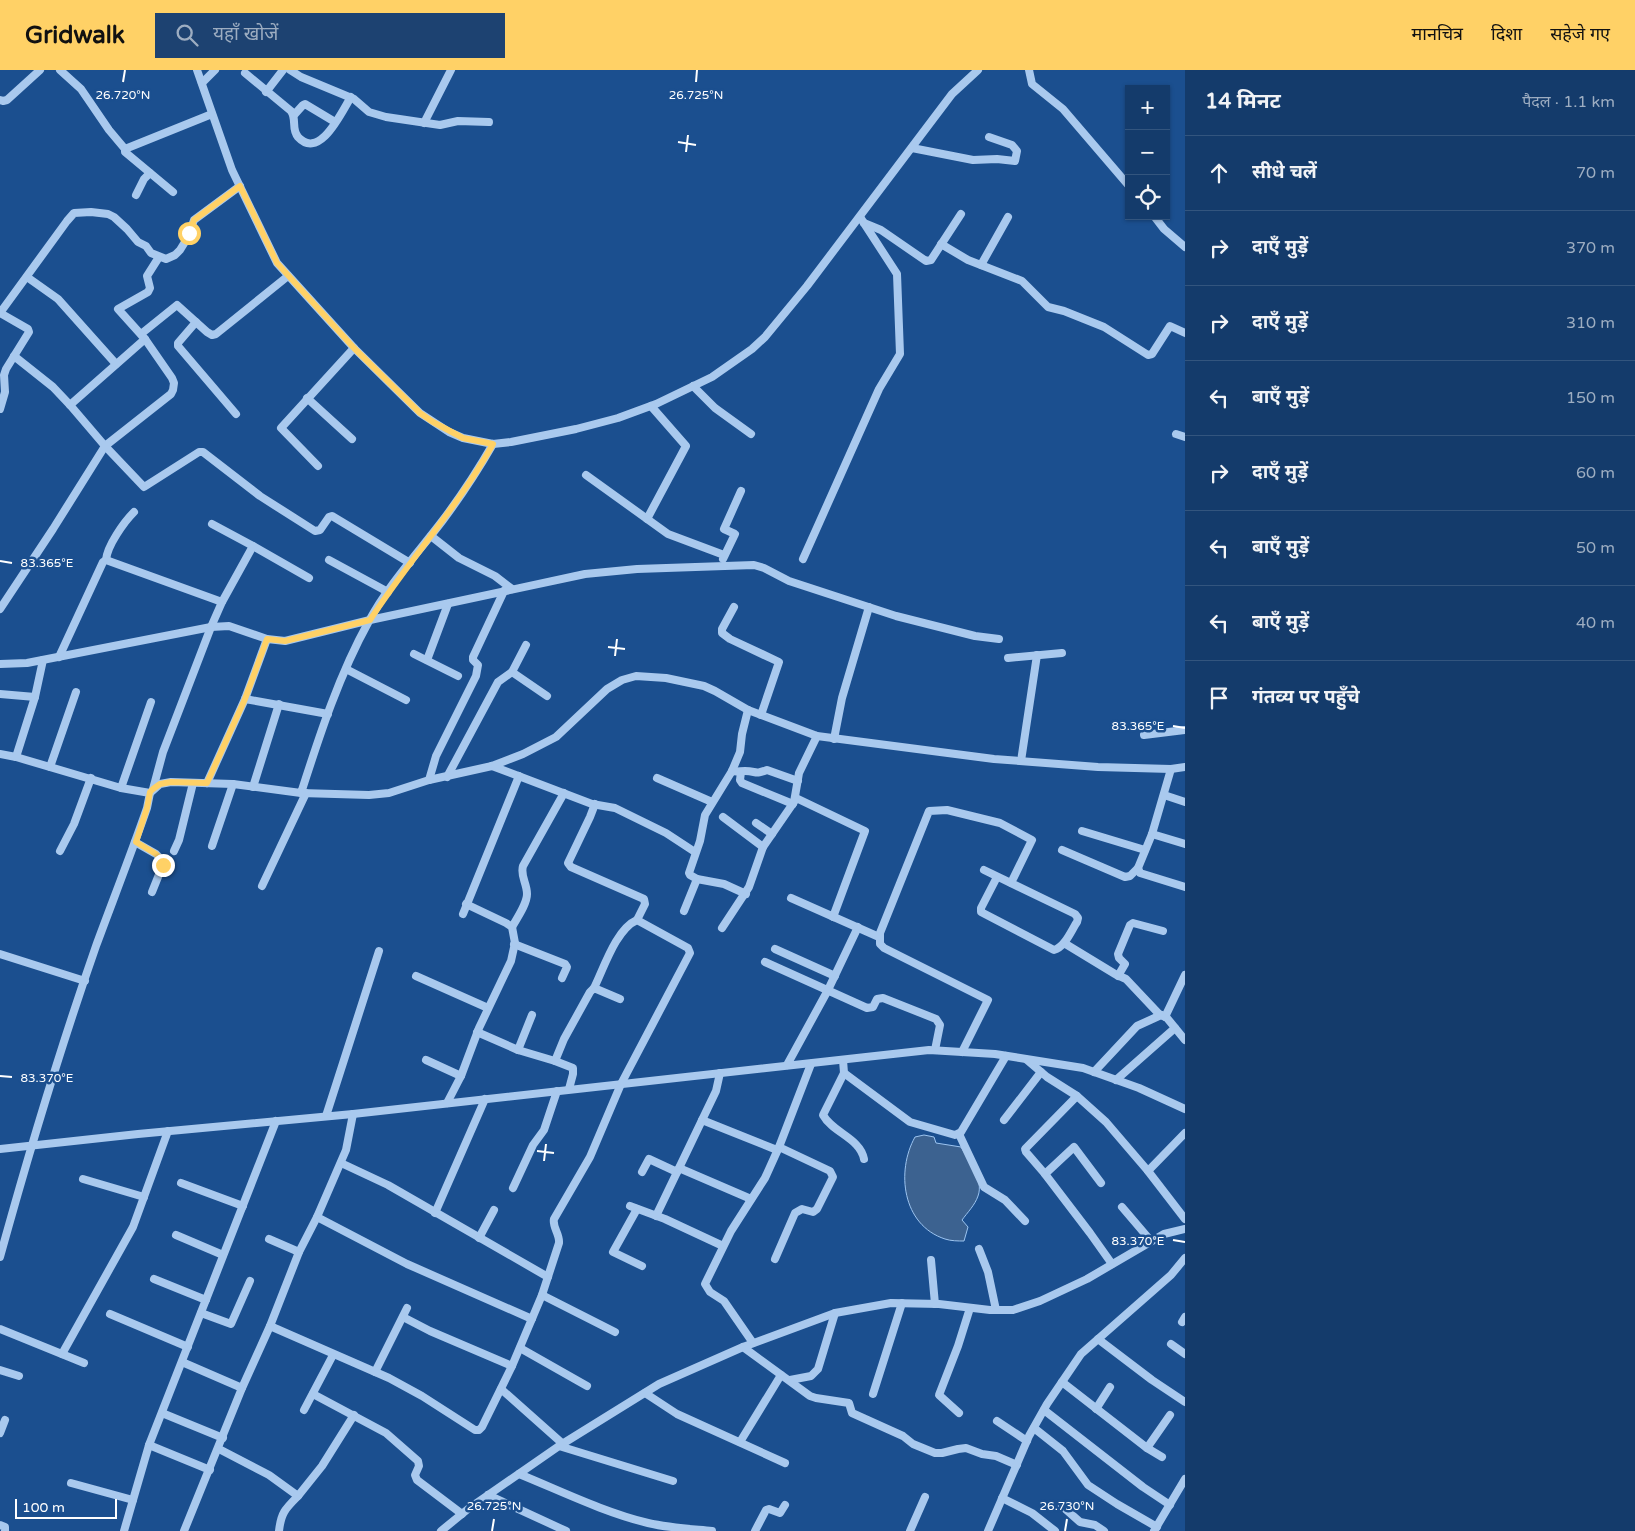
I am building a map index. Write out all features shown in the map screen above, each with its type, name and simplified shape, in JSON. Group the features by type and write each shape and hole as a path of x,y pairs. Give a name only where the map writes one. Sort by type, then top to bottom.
{"street":[{"path":"0,101 7,100 40,70"},
{"path":"60,70 81,89 109,130 125,149 125,152 173,192"},
{"path":"197,70 232,170 277,263 354,348 420,413 463,438 493,444 576,429 618,418 651,406 712,377 752,349 765,337 862,220 952,94 978,70"},
{"path":"202,84 215,70"},
{"path":"266,92 283,70"},
{"path":"290,70 301,77 351,97 359,102 368,112 386,117 440,125 458,121 489,122"},
{"path":"424,123 451,70"},
{"path":"1029,70 1032,84 1063,110 1125,181"},
{"path":"245,74 294,115"},
{"path":"335,122 305,104 294,115 294,131 296,135 308,142 323,140 335,122 351,97"},
{"path":"125,149 212,114"},
{"path":"912,148 973,160 996,159 1015,161 1017,151 1015,147 989,137"},
{"path":"136,195 144,179 150,173"},
{"path":"0,409 5,392 5,372 28,330 0,313 74,213 108,214 114,217 138,242 146,246 151,253 166,258 175,255 188,237 194,220 240,186"},
{"path":"862,220 881,230 926,261 931,260 961,214"},
{"path":"981,265 1008,217"},
{"path":"803,559 879,390 900,354 897,274 862,220"},
{"path":"1157,220 1164,229 1185,247"},
{"path":"941,244 968,260 1022,281 1048,307 1064,311 1104,327 1148,355 1152,354 1170,326 1185,333"},
{"path":"0,609 105,446 137,422 173,390 172,378 143,337 118,309 148,292 150,288 147,276 159,257"},
{"path":"70,405 177,306 212,335 216,334 288,276"},
{"path":"28,277 58,299 116,364"},
{"path":"196,322 178,343 178,346 236,414"},
{"path":"318,466 281,430 282,425 354,348"},
{"path":"14,356 53,388 70,405 144,487 200,452 203,452 260,496 315,532 319,531 329,517 332,516 410,563"},
{"path":"693,386 715,408 751,434"},
{"path":"308,398 352,439"},
{"path":"647,519 686,446 651,406"},
{"path":"1176,434 1185,437"},
{"path":"262,886 303,793 328,714 346,669 370,620 388,592 480,467 493,444"},
{"path":"586,475 668,534 724,556"},
{"path":"721,566 735,534 724,529 741,491"},
{"path":"59,657 103,562 106,560 106,555 121,528 134,512"},
{"path":"212,524 309,578"},
{"path":"431,536 459,558 495,576 508,590"},
{"path":"0,1257 30,1146 85,981 136,842 163,752 211,627 222,602 253,546"},
{"path":"106,560 222,602"},
{"path":"329,560 388,592"},
{"path":"0,664 43,660 211,627 229,626 267,639 285,641 370,620 585,574 637,569 754,565 789,581 869,607 968,634 999,640"},
{"path":"429,780 436,756 476,676 478,665 473,660 473,657 508,590"},
{"path":"428,660 448,604"},
{"path":"734,607 722,629 722,633 730,639 778,662 762,715"},
{"path":"834,739 842,698 869,607"},
{"path":"207,783 245,699 267,639"},
{"path":"447,777 498,682 512,672 526,645"},
{"path":"1008,658 1062,653"},
{"path":"414,654 458,676"},
{"path":"1021,761 1037,655"},
{"path":"16,757 35,697 43,660"},
{"path":"346,669 406,700"},
{"path":"512,672 547,696"},
{"path":"0,754 91,778 121,788 152,791 160,784 171,782 233,784 303,793 369,795 389,793 429,780 492,766 524,754 556,737 607,689 622,680 636,676 666,678 704,686 748,710 817,736 834,739 1021,761 1098,767 1171,769 1185,767"},
{"path":"50,767 76,692"},
{"path":"0,694 35,697"},
{"path":"245,699 328,714"},
{"path":"121,788 151,702"},
{"path":"253,787 279,704"},
{"path":"746,894 724,884 698,879 689,873 700,841 705,814 732,771 740,752 748,710"},
{"path":"1144,735 1185,730"},
{"path":"722,928 746,894 763,847 794,801 801,769 817,736"},
{"path":"492,766 595,804 615,808 666,833 695,852"},
{"path":"1062,850 1125,877 1130,876 1138,868 1152,834 1171,769"},
{"path":"732,771 746,771 758,774 767,770 798,781"},
{"path":"741,772 740,780 742,783 794,801 865,830 833,917"},
{"path":"463,914 518,776"},
{"path":"60,851 74,824 91,778"},
{"path":"657,778 712,802"},
{"path":"174,851 179,840 193,783"},
{"path":"212,846 233,784"},
{"path":"447,1103 461,1076 488,1008 511,961 514,944 512,927 526,899 526,888 521,874 523,866 564,793"},
{"path":"1164,795 1185,802"},
{"path":"555,1061 564,1039 594,988 614,945 630,923 637,920 645,904 644,899 568,864 595,804"},
{"path":"962,1052 988,1000 884,948 880,944 879,937 929,811 947,810 1000,823 1032,840 1011,883"},
{"path":"723,817 763,847"},
{"path":"756,823 772,834"},
{"path":"1082,832 1145,850"},
{"path":"1152,834 1185,844"},
{"path":"136,842 156,854 164,862 152,892"},
{"path":"1138,868 1140,873 1185,887"},
{"path":"984,870 997,876 1077,916 1077,922 1058,949 1054,950 981,912 981,908 997,876"},
{"path":"684,912 698,879"},
{"path":"791,898 879,937"},
{"path":"466,904 512,927"},
{"path":"270,1326 375,1372 422,1396 475,1430 479,1430 482,1427 512,1366 542,1295 560,1238 553,1223 554,1219 590,1157 622,1084 690,953 688,948 637,920"},
{"path":"1118,976 1125,964 1118,954 1130,925 1133,923 1163,931"},
{"path":"787,1065 828,990 858,928"},
{"path":"1064,943 1126,979 1185,1040"},
{"path":"514,944 565,964 567,968 562,978"},
{"path":"775,949 835,976"},
{"path":"326,1116 379,951"},
{"path":"0,954 85,981"},
{"path":"765,962 867,1008 873,1007 877,999 883,998 936,1019 940,1025 935,1050"},
{"path":"1094,1072 1138,1026 1163,1016 1185,975"},
{"path":"416,976 488,1008"},
{"path":"594,988 620,999"},
{"path":"518,1050 532,1016"},
{"path":"1116,1080 1175,1028"},
{"path":"478,1032 518,1050 573,1068 568,1089"},
{"path":"0,1149 353,1114 935,1050 1006,1056 1083,1068 1139,1088 1185,1109"},
{"path":"958,1134 1006,1056"},
{"path":"1025,1059 1077,1096 1106,1122 1148,1170 1185,1219"},
{"path":"426,1060 461,1076"},
{"path":"843,1060 844,1074 823,1115 828,1123 858,1146 864,1160"},
{"path":"754,1343 724,1301 706,1287 706,1279 723,1246 765,1178 811,1064"},
{"path":"1004,1120 1041,1072"},
{"path":"656,1216 716,1091 720,1073"},
{"path":"844,1074 910,1122 958,1134"},
{"path":"513,1188 533,1144 544,1130 557,1091"},
{"path":"1077,1096 1025,1149 1112,1264"},
{"path":"435,1213 485,1099"},
{"path":"184,1531 299,1252 342,1163 353,1114"},
{"path":"702,1120 830,1171 833,1177 817,1209 813,1212 802,1209 795,1213 775,1259"},
{"path":"124,1531 150,1445 276,1121"},
{"path":"62,1354 133,1227 168,1131"},
{"path":"1148,1170 1185,1133"},
{"path":"958,1134 984,1187 1005,1200 1025,1222"},
{"path":"1045,1174 1074,1147 1101,1183"},
{"path":"642,1172 649,1159 751,1199"},
{"path":"342,1163 388,1185 548,1277"},
{"path":"83,1179 144,1198"},
{"path":"181,1183 243,1206"},
{"path":"642,1266 613,1252 634,1207 723,1246"},
{"path":"1122,1207 1151,1241"},
{"path":"480,1238 494,1210"},
{"path":"317,1217 407,1264 532,1319"},
{"path":"441,1531 488,1495 561,1445 659,1384 743,1347 834,1313 891,1302 1013,1310 1040,1301 1087,1279 1164,1234 1185,1229"},
{"path":"176,1235 223,1255"},
{"path":"269,1239 299,1252"},
{"path":"979,1249 988,1272 996,1310"},
{"path":"988,1531 1027,1441 1044,1410 1081,1354 1171,1275 1185,1258"},
{"path":"931,1260 935,1304"},
{"path":"154,1279 206,1300"},
{"path":"201,1312 231,1324 250,1281"},
{"path":"542,1295 615,1332"},
{"path":"874,1394 902,1303"},
{"path":"375,1372 407,1308"},
{"path":"959,1412 938,1395 958,1346 970,1308"},
{"path":"790,1380 811,1376 818,1369 834,1313"},
{"path":"110,1314 188,1347"},
{"path":"403,1317 430,1331 512,1366"},
{"path":"0,1329 84,1363"},
{"path":"1098,1339 1152,1380 1185,1402"},
{"path":"1171,1344 1185,1354"},
{"path":"743,1347 816,1398 849,1403 852,1413 904,1436 913,1444 935,1453 966,1448 1017,1464"},
{"path":"520,1348 587,1386"},
{"path":"304,1410 333,1355"},
{"path":"182,1362 242,1388"},
{"path":"0,1370 19,1376"},
{"path":"740,1442 782,1375"},
{"path":"1062,1382 1147,1448 1162,1457"},
{"path":"1096,1409 1110,1388"},
{"path":"501,1389 561,1445 673,1481"},
{"path":"645,1393 677,1414 785,1463"},
{"path":"313,1394 386,1433 401,1445 419,1464 415,1475 416,1480 462,1514"},
{"path":"1044,1410 1143,1487 1170,1505"},
{"path":"162,1413 223,1438"},
{"path":"1147,1448 1170,1414"},
{"path":"279,1531 282,1514 322,1466 354,1415"},
{"path":"0,1433 5,1420"},
{"path":"997,1421 1027,1441"},
{"path":"1034,1428 1063,1451 1088,1484 1155,1529 1185,1479"},
{"path":"150,1445 210,1470"},
{"path":"219,1449 269,1475 298,1496"},
{"path":"519,1474 580,1500 636,1519 659,1525 712,1531"},
{"path":"71,1483 133,1500"},
{"path":"488,1495 566,1531"},
{"path":"910,1531 926,1497"},
{"path":"1002,1498 1032,1513 1055,1531"},
{"path":"755,1531 766,1510 769,1509 780,1513 785,1504"},
{"path":"1062,1506 1080,1522 1095,1525 1104,1531"},
{"path":"0,1525 5,1527 5,1531"}],"water":[{"path":"924,1135 934,1137 936,1143 961,1147 977,1177 979,1184 978,1196 962,1220 968,1227 964,1241 947,1240 931,1232 919,1222 912,1210 907,1196 905,1181 906,1165 915,1137"}],"route":[{"path":"163,865 164,862 156,854 136,842 150,792 164,783 207,783 245,699 267,639 276,642 285,641 370,620 393,585 444,519 480,467 493,444 470,441 449,432 433,422 420,413 354,348 277,263 240,186 194,220 189,233"}]}
